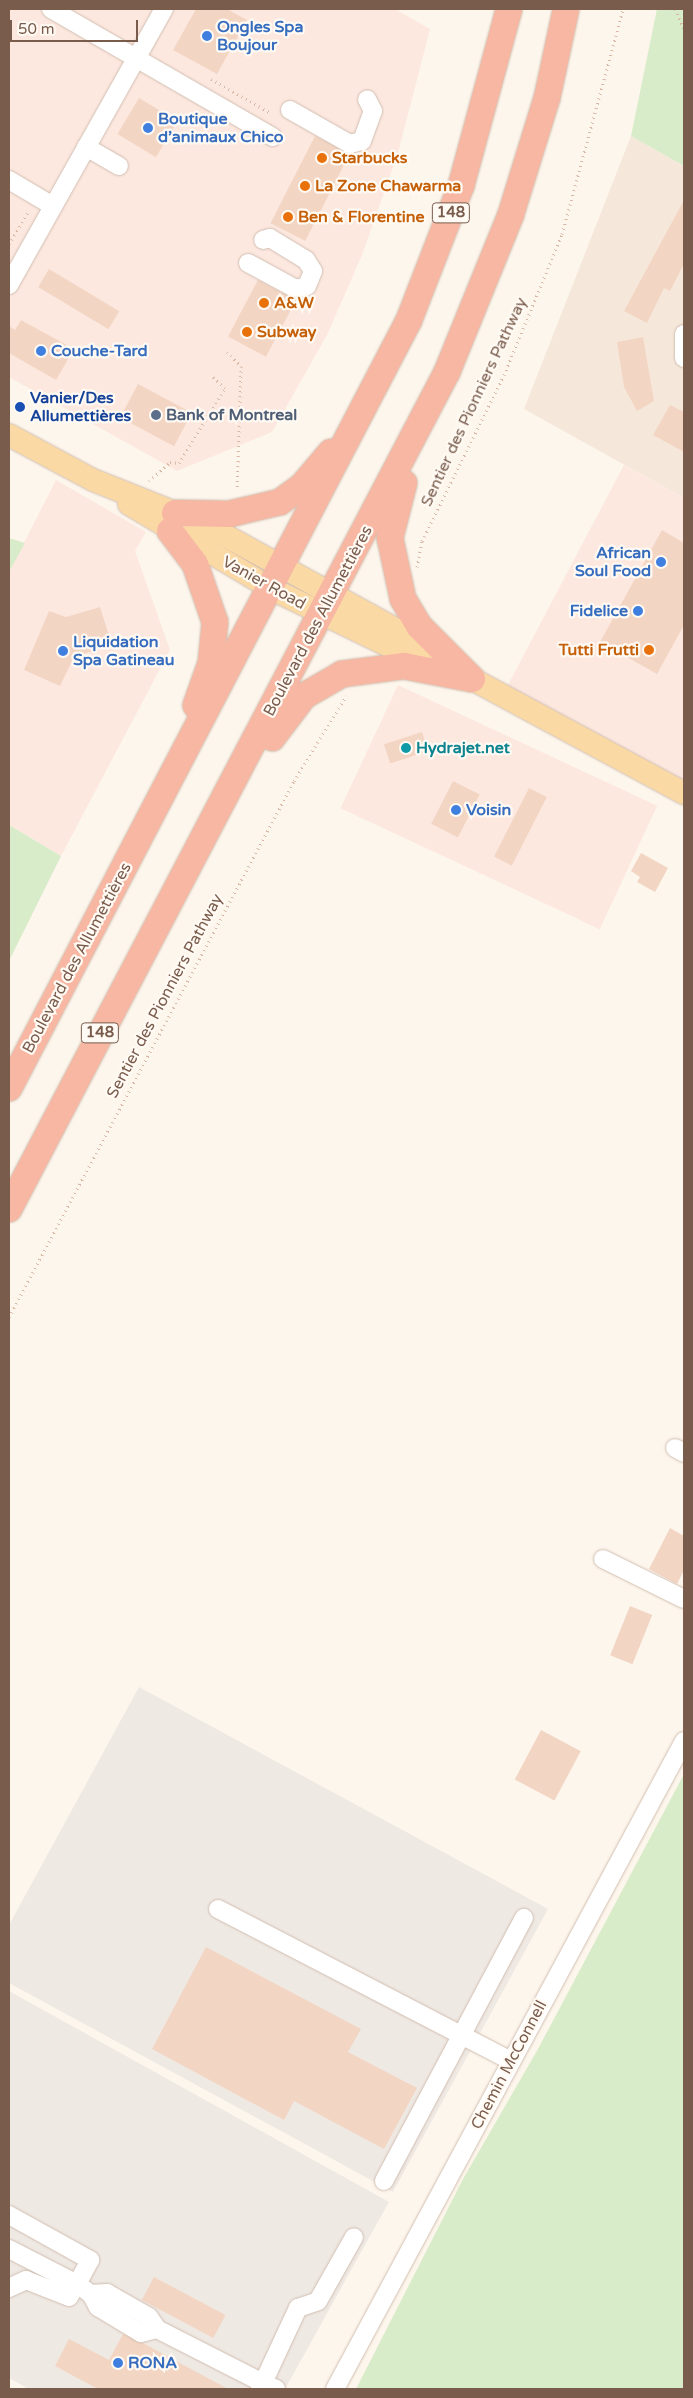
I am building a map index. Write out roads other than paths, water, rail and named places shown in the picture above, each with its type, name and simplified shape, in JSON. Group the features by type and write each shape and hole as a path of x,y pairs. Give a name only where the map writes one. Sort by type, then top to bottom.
{"highway":[{"name":"Boulevard des Allumettières","path":"9,1088 278,578 366,408 408,320 461,186 509,9"},
{"name":"Boulevard des Allumettières","path":"9,1210 192,857 423,422 471,318 512,214 547,98 566,9"},
{"path":"147,826 201,690 215,642 215,622 205,584 173,522 229,514 280,502 303,485 366,408"},
{"path":"423,422 392,522 390,555 402,599 414,619 472,679"},
{"path":"192,857 291,710 317,686 342,674 379,667 404,666 472,679"}],"main road":[{"name":"Vanier Road","path":"9,435 328,604 413,639 472,679 684,793"}],"street":[{"path":"51,9 138,57 273,137"},
{"path":"9,285 164,9"},
{"path":"290,110 350,144 362,142 373,111 367,99"},
{"path":"86,147 119,166"},
{"path":"9,180 53,206"},
{"path":"248,263 296,289 307,286 313,271 306,260 270,238 263,240"},
{"path":"684,334 684,358"},
{"path":"603,1559 684,1599"},
{"name":"Chemin McConnell","path":"335,2389 684,1742"},
{"path":"218,1909 511,2062"},
{"path":"384,2181 524,1918"},
{"path":"9,2215 90,2260 69,2297 9,2272"},
{"path":"9,2249 77,2284 92,2294 107,2293 149,2317 156,2329 267,2387 298,2308 318,2301 354,2238"},
{"path":"9,2288 26,2280"}],"place":[{"name":"Ongles Spa Boujour","path":"207,36"},
{"name":"Boutique d’animaux Chico","path":"148,128"},
{"name":"Starbucks","path":"322,158"},
{"name":"La Zone Chawarma","path":"305,186"},
{"name":"Ben & Florentine","path":"288,217"},
{"name":"A&W","path":"264,303"},
{"name":"Subway","path":"247,332"},
{"name":"Couche-Tard","path":"41,351"},
{"name":"Vanier/Des Allumettières","path":"20,407"},
{"name":"Bank of Montreal","path":"156,415"},
{"name":"African Soul Food","path":"661,562"},
{"name":"Fidelice","path":"638,611"},
{"name":"Tutti Frutti","path":"649,650"},
{"name":"Liquidation Spa Gatineau","path":"63,651"},
{"name":"Hydrajet.net","path":"406,748"},
{"name":"Voisin","path":"456,810"},
{"name":"RONA","path":"118,2363"}]}
